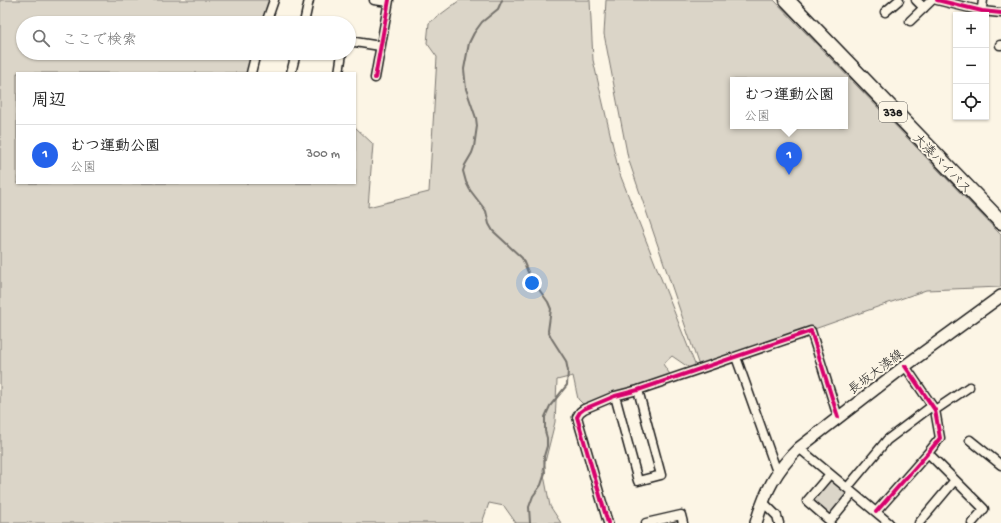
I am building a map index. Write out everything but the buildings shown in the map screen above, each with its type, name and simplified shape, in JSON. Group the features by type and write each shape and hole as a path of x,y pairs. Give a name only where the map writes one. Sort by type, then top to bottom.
{"highway":[{"name":"大湊バイパス","path":"786,0 1001,222"}],"main road":[{"name":"長坂大湊線","path":"756,523 763,502 777,472 788,458 838,417 905,366 1001,296"}],"street":[{"path":"268,16 274,0"},
{"path":"306,16 309,0"},
{"path":"374,0 388,1 375,78"},
{"path":"885,12 899,0"},
{"path":"916,0 924,8"},
{"path":"910,21 932,0"},
{"path":"937,0 978,12"},
{"path":"981,12 983,0"},
{"path":"989,13 1001,13"},
{"path":"356,42 380,46"},
{"path":"252,72 255,60"},
{"path":"291,72 294,60"},
{"path":"339,72 341,60"},
{"path":"608,523 577,417 584,409 616,396 638,390 811,331 838,417"},
{"path":"736,357 777,472"},
{"path":"876,512 940,438 934,408 905,366"},
{"path":"830,474 807,501 830,521 850,490 887,440 969,386"},
{"path":"616,396 638,481 661,475 638,390"},
{"path":"970,440 1001,465"},
{"path":"799,448 889,523"},
{"path":"928,453 984,509 972,523"},
{"path":"919,523 955,480"},
{"path":"763,502 777,516 779,523"},
{"path":"648,523 681,515 683,523"}],"shaded area":[{"path":"0,0 269,0 265,16 16,16 16,60 253,60 250,72 16,72 16,184 356,184 356,128 373,144 368,207 429,192 437,57 427,43 429,23 460,0 590,0 593,60 619,172 696,367 691,369 672,356 663,364 671,376 583,404 578,399 573,376 557,380 555,422 543,470 550,506 561,523 516,523 504,506 489,503 482,523 0,523"},
{"path":"606,0 774,0 1001,235 1001,287 926,290 700,369 628,158 604,34"},
{"path":"831,479 847,493 831,514 828,515 812,500"}],"waterway":[{"path":"502,0 498,9 482,22 469,43 464,69 466,89 476,118 477,126 474,147 463,171 470,190 486,211 489,224 493,231 522,258 530,277 548,302 551,309 548,331 566,361 568,371 567,385 550,406 545,417 545,431 547,438 547,446 544,456 545,473 541,485 533,496 529,507 530,523"}],"cycle path":[{"path":"375,78 389,0"},
{"path":"937,0 982,11 1001,13"},
{"path":"608,523 577,417 584,409 615,396 638,390 811,331 838,417"},
{"path":"876,512 940,438 935,410 905,366"}],"place":[{"name":"むつ運動公園","path":"789,175"}]}
